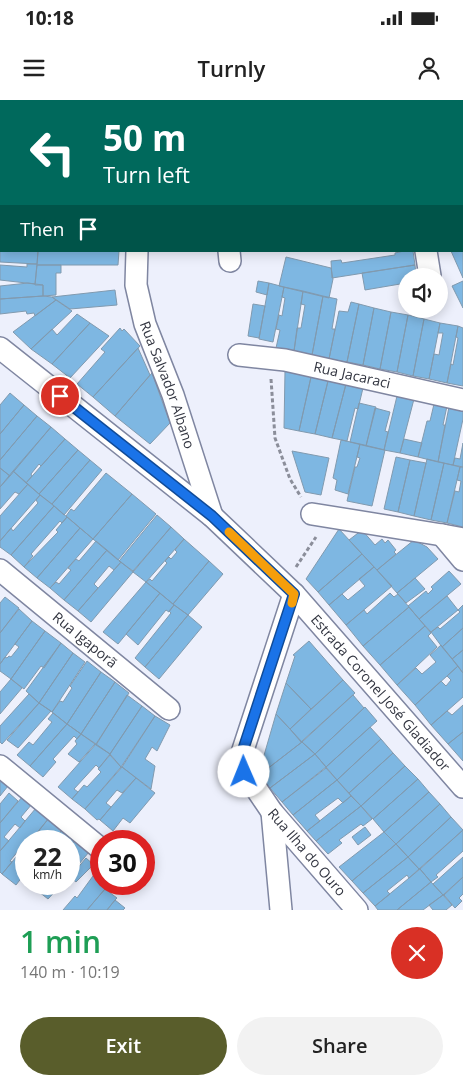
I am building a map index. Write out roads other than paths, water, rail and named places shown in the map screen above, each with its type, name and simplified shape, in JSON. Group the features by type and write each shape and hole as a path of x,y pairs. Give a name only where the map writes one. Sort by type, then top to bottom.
{"street":[{"name":"Rua Salvador Albano","path":"137,252 136,284 144,324 173,395 212,516"},
{"path":"426,252 429,268"},
{"name":"Estrada Coronel José Gladiador","path":"0,348 212,516 289,589 463,787"},
{"name":"Rua Jacaraci","path":"239,355 285,360 463,400"},
{"path":"320,516 442,534 463,540"},
{"path":"442,534 463,560"},
{"name":"Rua Igaporã","path":"0,570 170,709"},
{"name":"Rua Ilha do Ouro","path":"289,589 242,753 244,772 272,812 357,910"},
{"path":"0,766 90,840"},
{"path":"272,812 281,910"}]}
